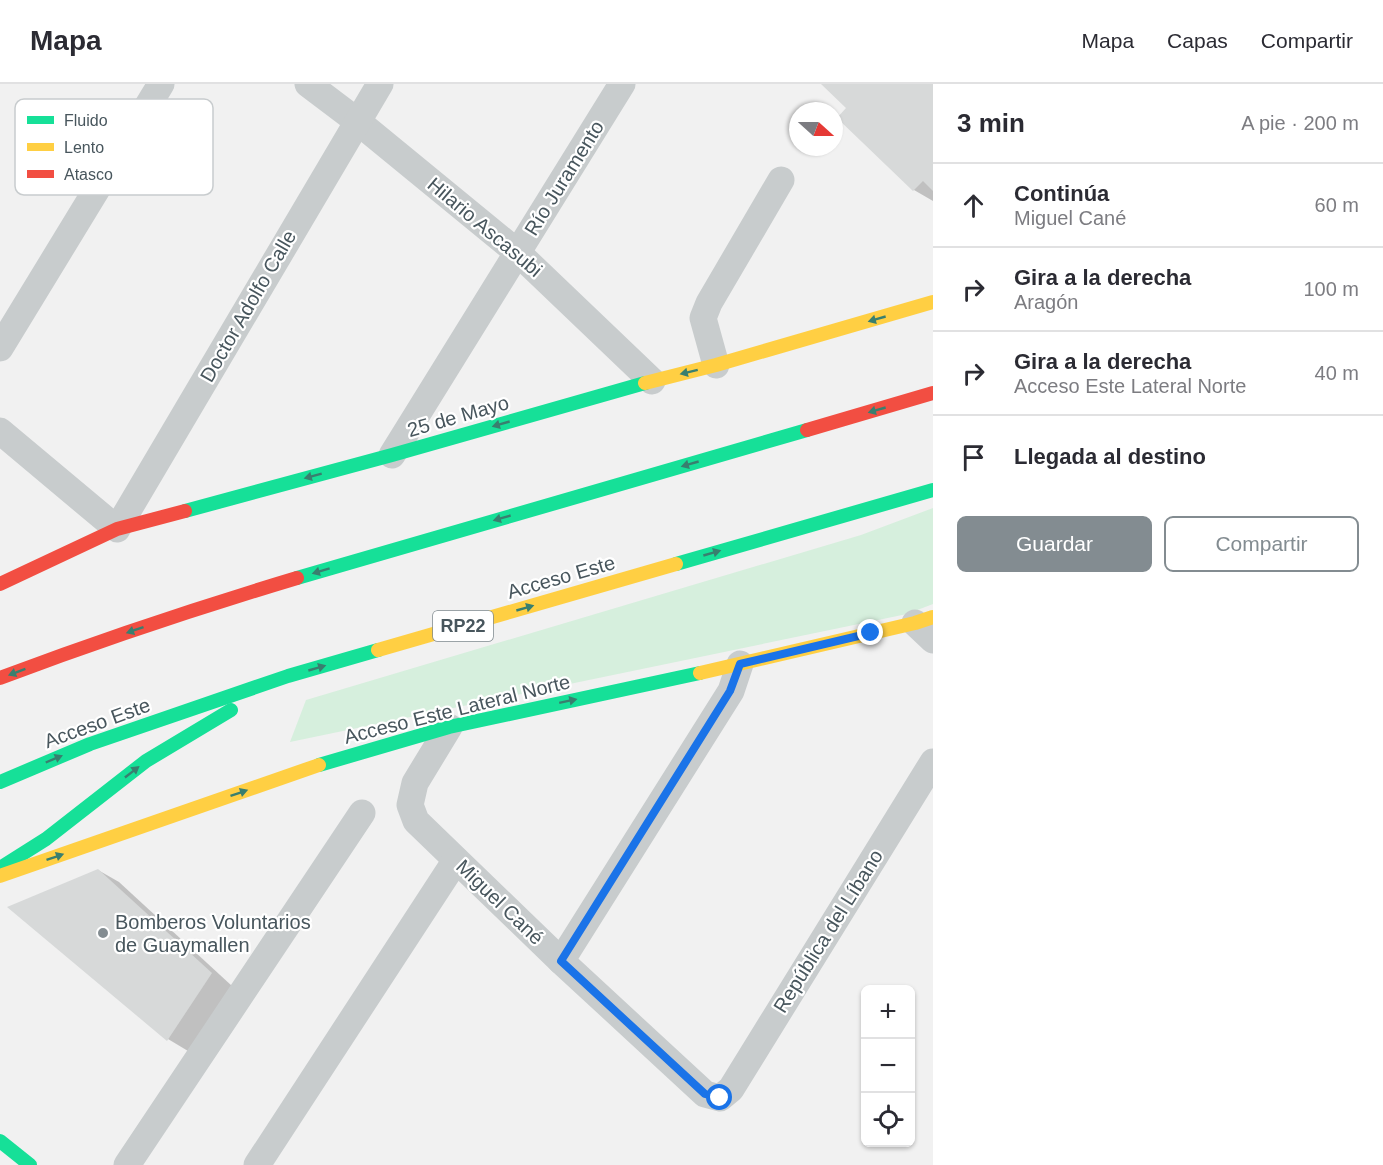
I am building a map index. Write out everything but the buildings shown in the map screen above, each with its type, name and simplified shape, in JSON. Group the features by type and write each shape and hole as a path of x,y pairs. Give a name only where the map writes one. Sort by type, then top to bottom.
{"main road":[{"name":"25 de Mayo","path":"0,584 117,529 716,365 933,302"},
{"path":"0,678 74,650 343,564 933,393"},
{"name":"Acceso Este","path":"0,782 90,744 288,676 933,490"},
{"name":"Acceso Este Lateral Norte","path":"0,876 329,762 449,727 740,664 927,627"},
{"path":"26,655 74,650"},
{"path":"0,868 46,839 146,761 288,676"},
{"path":"0,1142 30,1165"}],"street":[{"path":"152,99 161,84"},
{"name":"Hilario Ascasubi","path":"308,84 357,121 518,253 652,381"},
{"name":"Doctor Adolfo Calle","path":"117,529 380,84"},
{"name":"Río Juramento","path":"392,455 622,84"},
{"path":"716,365 703,318 709,303 781,180"},
{"path":"0,348 93,195"},
{"path":"0,431 117,529"},
{"path":"561,961 730,691 740,664"},
{"name":"Miguel Cané","path":"449,727 415,783 410,805 416,821 561,961 705,1094 720,1098"},
{"name":"República del Líbano","path":"720,1098 731,1089 933,762"},
{"path":"127,1165 362,813"},
{"path":"257,1165 456,860"}],"green space":[{"path":"933,508 933,604 907,614 290,742 306,700 861,535"}],"traffic: fast":[{"path":"185,511 645,383"},
{"path":"297,578 807,430"},
{"path":"676,564 933,490"},
{"path":"0,782 90,744 288,676 378,650"},
{"path":"319,765 449,727 700,673"},
{"path":"0,868 46,839 146,761 231,710"},
{"path":"0,1141 30,1165"}],"traffic: slow":[{"path":"645,383 716,365 933,302"},
{"path":"378,650 676,564"},
{"path":"700,673 933,617"},
{"path":"0,876 319,765"}],"traffic: jam":[{"path":"807,430 933,393"},
{"path":"0,584 117,529 185,511"},
{"path":"0,678 148,625 297,578"}],"place":[{"name":"Bomberos Voluntarios de Guaymallen","path":"103,933"}],"route":[{"path":"720,1098 705,1094 561,961 730,691 740,664 871,633"}]}
